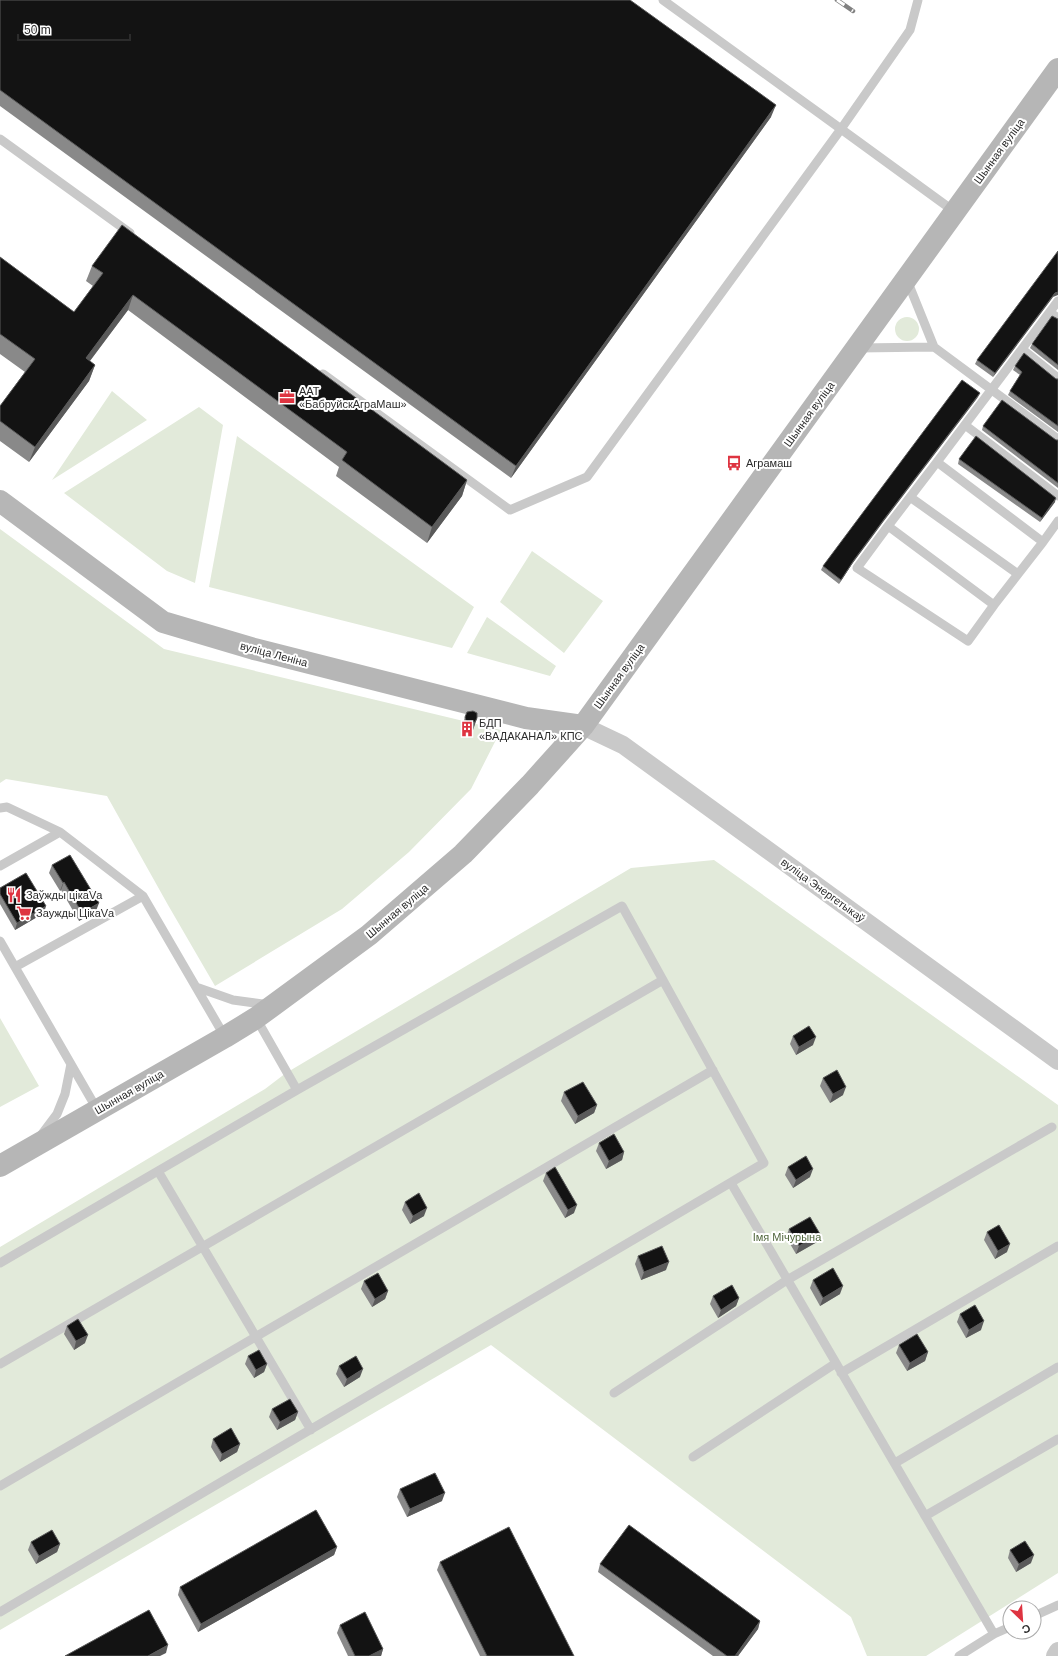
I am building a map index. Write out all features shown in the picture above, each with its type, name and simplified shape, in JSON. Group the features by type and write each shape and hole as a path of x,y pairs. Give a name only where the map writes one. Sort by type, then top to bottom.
{"main road":[{"name":"Шынная вуліца","path":"0,1166 256,1018 369,935 463,854 530,785 583,726 1058,69"},
{"name":"вуліца Леніна","path":"0,502 162,622 254,649 526,718 583,726"}],"street":[{"name":"вуліца Энергетыкаў","path":"583,726 623,745 1058,1061"},
{"path":"1055,1656 1058,1651"}],"lane":[{"path":"663,0 955,212"},
{"path":"316,369 510,510 587,476 840,129 910,30 918,0"},
{"path":"0,139 136,237"},
{"path":"907,278 934,347 1058,438"},
{"path":"1058,301 857,568 968,641 1058,521"},
{"path":"1050,312 1058,318"},
{"path":"856,348 934,347"},
{"path":"1022,350 1058,378"},
{"path":"965,425 1058,496"},
{"path":"937,462 1043,542"},
{"path":"910,497 1018,574"},
{"path":"888,526 994,605"},
{"path":"0,808 7,807 60,832 143,896 225,1037"},
{"path":"0,866 60,832"},
{"path":"15,967 143,896"},
{"path":"0,1263 297,1090 622,906 764,1163 0,1612"},
{"path":"0,941 98,1110"},
{"path":"0,1364 663,980"},
{"path":"196,987 233,1000 273,1005"},
{"path":"256,1018 297,1090"},
{"path":"33,1147 57,1114 65,1094 71,1064"},
{"path":"0,1486 713,1070"},
{"path":"614,1393 787,1280 1052,1127"},
{"path":"158,1171 311,1430"},
{"path":"730,1183 994,1634"},
{"path":"841,1373 1058,1246"},
{"path":"694,1457 836,1363"},
{"path":"895,1463 1058,1367"},
{"path":"925,1516 1058,1439"},
{"path":"1042,1612 1058,1605"},
{"path":"959,1656 1002,1630"}],"green space":[{"path":"907,317 912,318 918,324 918,334 912,340 907,341 902,340 896,334 895,329 896,324 902,318"},
{"path":"112,391 147,420 52,480"},
{"path":"199,407 223,425 195,583 167,571 64,493"},
{"path":"237,436 474,607 452,648 209,587"},
{"path":"0,529 164,649 501,730 471,789 409,852 342,909 215,986 107,796 6,779 0,783"},
{"path":"532,551 603,601 564,653 500,602"},
{"path":"487,617 556,666 550,676 467,653"},
{"name":"Імя Мічурына","path":"714,860 1058,1105 1058,1573 1015,1600 1002,1600 1002,1608 926,1656 867,1656 851,1617 491,1345 0,1630 0,1247 265,1089 286,1073 631,868"},
{"path":"0,1018 39,1086 0,1107"}],"building":[{"path":"0,0 630,0 776,105 516,466 0,90"},
{"name":"ААТ «БабруйскАграМаш»","path":"122,225 467,480 432,527 342,460 347,452 133,295 86,358 95,365 35,447 0,421 0,406 35,359 0,334 0,257 74,312 103,273 92,266"},
{"path":"1058,251 1058,292 1055,293 995,373 977,360"},
{"path":"1052,316 1058,319 1058,365 1032,344"},
{"path":"1024,353 1056,379 1058,379 1058,426 1010,391 1022,372 1015,366"},
{"path":"962,380 980,393 885,518 841,580 823,566"},
{"path":"1002,400 1058,440 1058,483 983,426"},
{"path":"976,436 1056,498 1042,518 959,459"},
{"path":"473,711 477,713 475,722 471,723 466,721 465,717 467,712"},
{"path":"70,855 99,903 82,913 52,865"},
{"path":"26,873 46,906 17,923 0,894 0,888"},
{"path":"809,1026 816,1037 799,1047 793,1036"},
{"path":"837,1070 846,1087 833,1094 823,1078"},
{"path":"583,1082 597,1105 578,1116 564,1092"},
{"path":"614,1134 624,1152 609,1161 599,1143"},
{"path":"806,1156 813,1169 796,1180 788,1167"},
{"path":"555,1167 577,1205 568,1210 546,1173"},
{"path":"419,1193 427,1208 413,1216 405,1202"},
{"path":"810,1217 820,1234 799,1246 789,1229"},
{"path":"999,1225 1010,1244 998,1251 987,1232"},
{"path":"662,1246 669,1262 644,1272 638,1256"},
{"path":"833,1268 843,1286 823,1298 813,1280"},
{"path":"378,1273 388,1291 375,1299 364,1281"},
{"path":"732,1285 739,1298 721,1310 713,1296"},
{"path":"975,1305 984,1321 969,1330 960,1314"},
{"path":"78,1319 88,1335 76,1341 67,1326"},
{"path":"917,1334 928,1352 910,1363 899,1345"},
{"path":"259,1350 267,1364 256,1370 248,1356"},
{"path":"356,1356 363,1369 347,1379 339,1366"},
{"path":"290,1399 298,1412 280,1422 272,1409"},
{"path":"231,1428 240,1444 222,1454 213,1439"},
{"path":"435,1473 445,1493 410,1509 400,1489"},
{"path":"316,1510 337,1547 201,1624 180,1587"},
{"path":"629,1525 760,1621 735,1656 727,1656 600,1564"},
{"path":"509,1527 574,1656 487,1656 440,1562"},
{"path":"52,1530 60,1544 39,1556 31,1542"},
{"path":"1025,1541 1034,1555 1019,1564 1010,1550"},
{"path":"149,1610 168,1645 148,1656 65,1656"},
{"path":"365,1612 383,1649 369,1656 355,1656 340,1625"}],"railway":[{"path":"837,0 853,11"}],"place":[{"name":"ААТ «БабруйскАграМаш»","path":"287,397"},
{"name":"Аграмаш","path":"734,463"},
{"name":"БДП «ВАДАКАНАЛ» КПС","path":"467,729"},
{"name":"Заўжды цікаVа","path":"14,895"},
{"name":"Заужды ЦікаVа","path":"24,913"}]}
